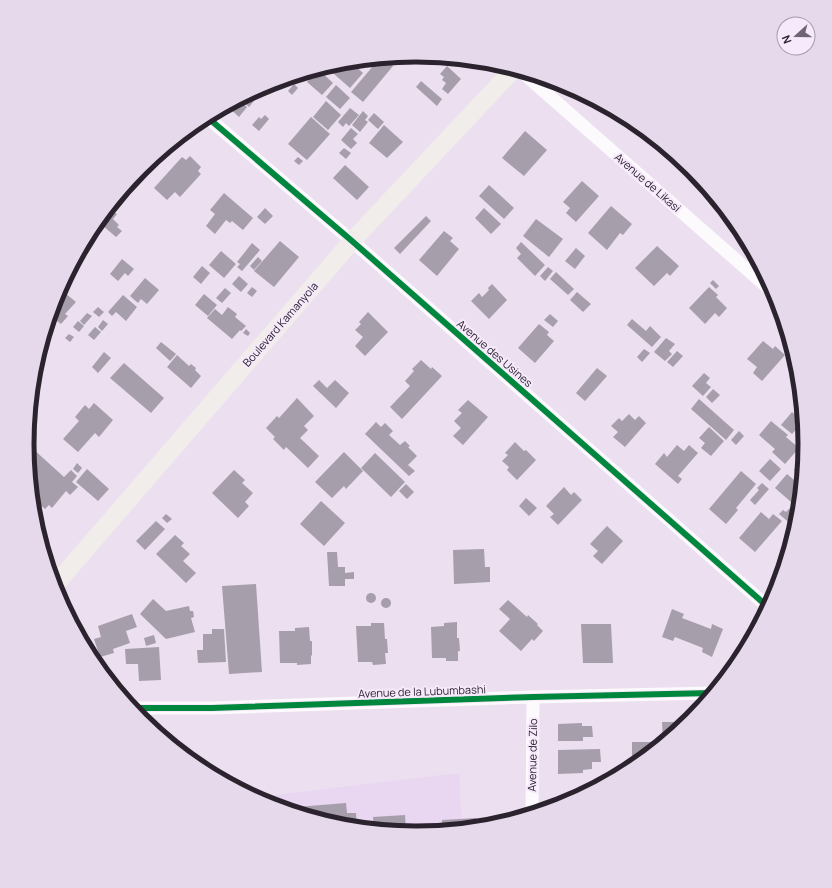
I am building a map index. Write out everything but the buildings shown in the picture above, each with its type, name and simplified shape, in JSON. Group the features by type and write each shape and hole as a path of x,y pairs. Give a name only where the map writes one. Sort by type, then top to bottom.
{"main road":[{"name":"Boulevard Kamanyola","path":"59,580 352,241 510,74"}],"street":[{"name":"Avenue de Likasi","path":"531,80 762,283"},
{"name":"Avenue des Usines","path":"212,121 352,241 763,603"},
{"name":"Avenue de la Lubumbashi","path":"140,708 220,708 533,697 705,693"},
{"name":"Avenue de Zilo","path":"532,808 533,697"}],"shaded area":[{"path":"459,773 462,823 416,826 366,823 317,813 293,806 268,796"}],"cycle path":[{"path":"212,121 352,241 763,603"},
{"path":"140,708 212,708 533,697 705,693"}]}
